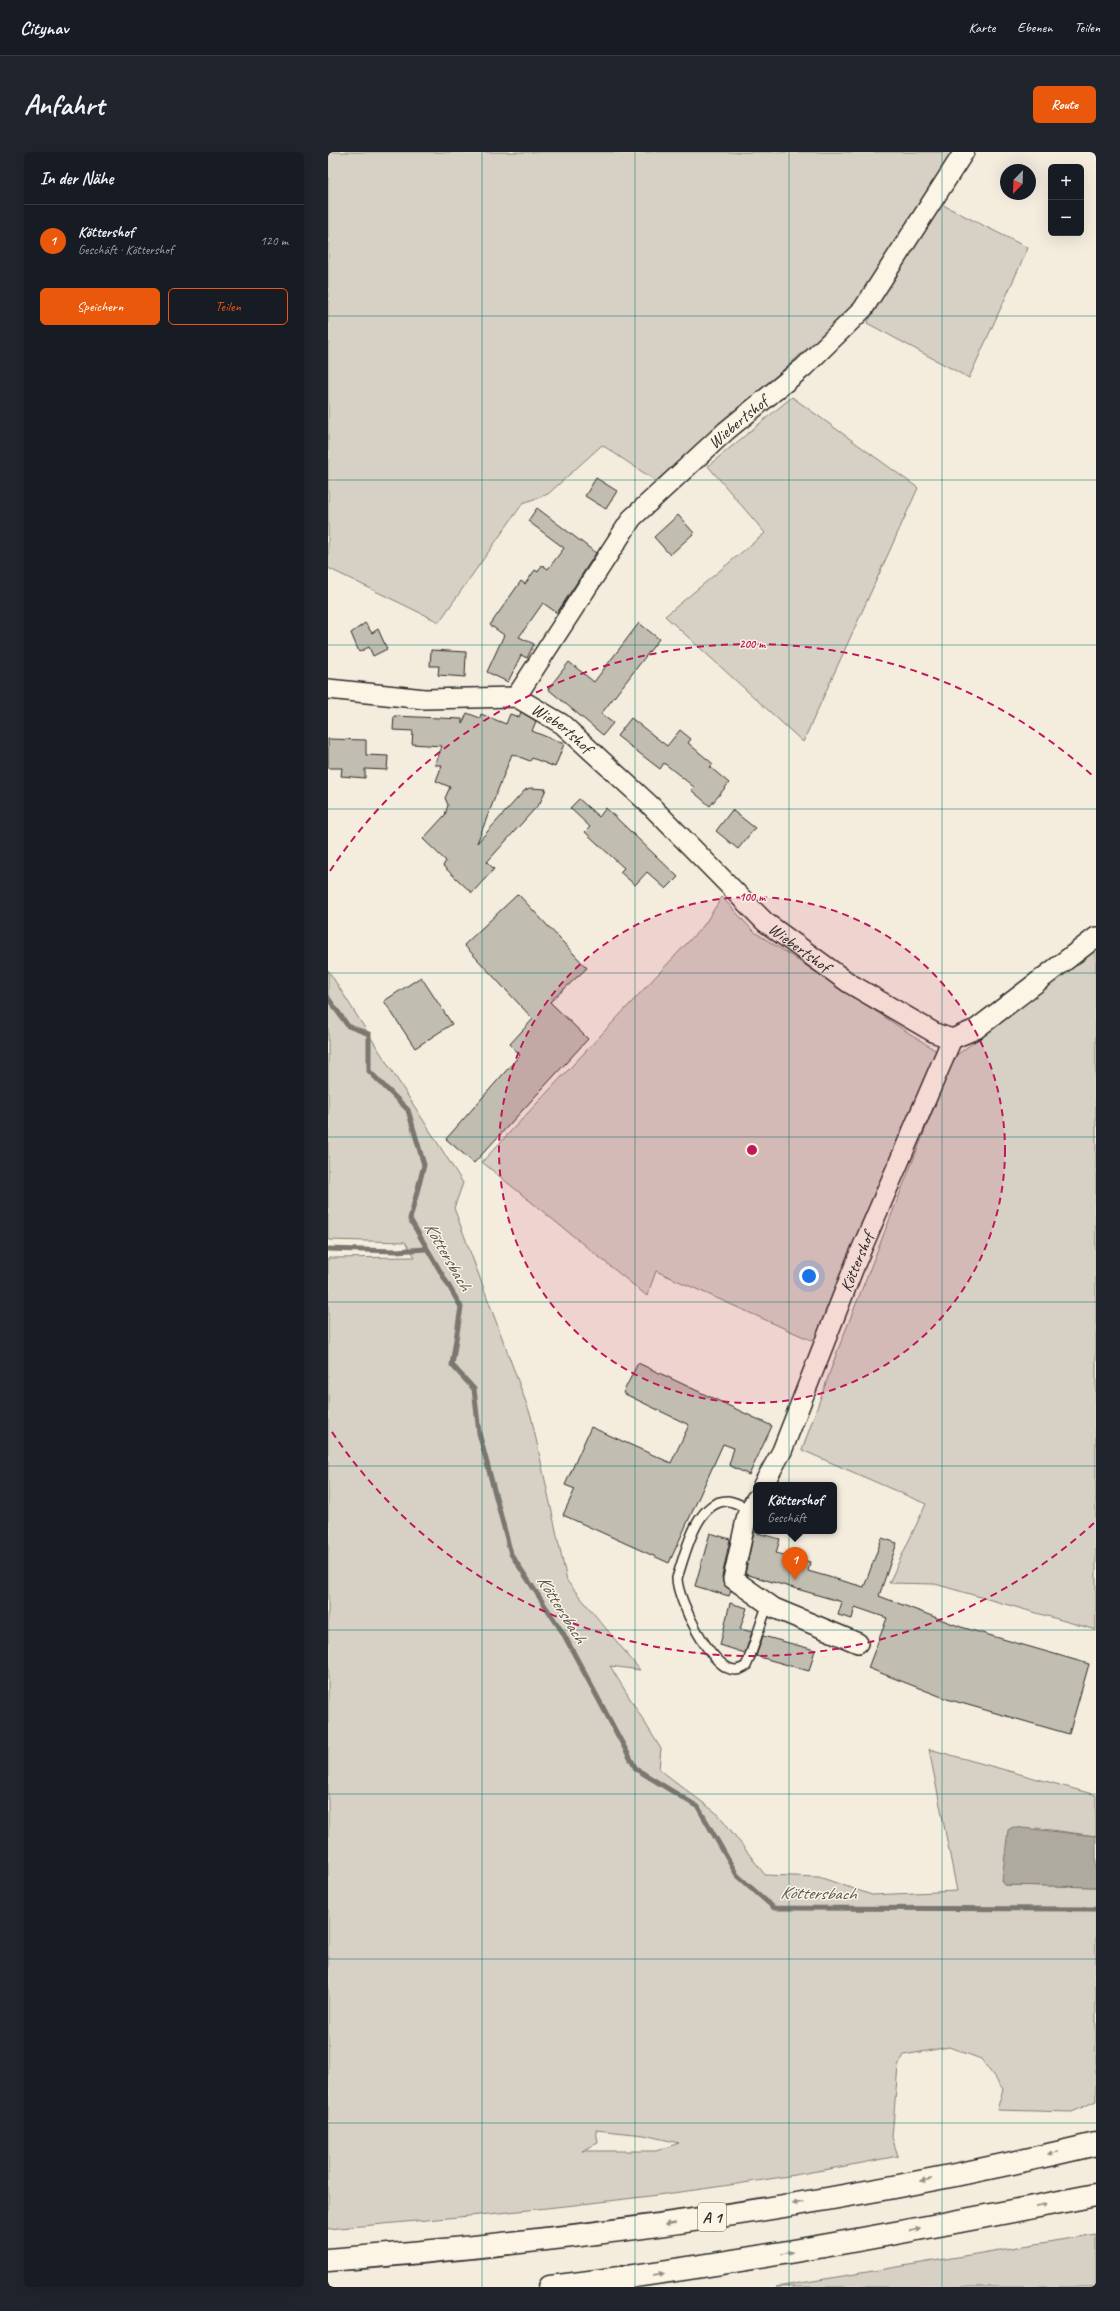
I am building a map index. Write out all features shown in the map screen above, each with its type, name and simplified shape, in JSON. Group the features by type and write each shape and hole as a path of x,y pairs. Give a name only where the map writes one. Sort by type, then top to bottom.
{"highway":[{"name":"A 1","path":"328,2260 488,2246 649,2227 843,2196 1094,2144"},
{"path":"550,2287 658,2274 742,2260 1096,2195"}],"street":[{"name":"Wiebertshof","path":"516,697 632,518 726,431 804,367 863,310 964,152"},
{"name":"Wiebertshof","path":"328,689 424,699 516,697 562,724 650,805 765,922 849,983 935,1033 952,1039"},
{"path":"952,1039 976,1029 1096,937"},
{"name":"Köttershof","path":"766,1482 782,1451 856,1262 952,1039"},
{"path":"753,1504 747,1515 733,1579 768,1603 858,1643"}],"lane":[{"path":"753,1504 728,1501 712,1504 705,1511 694,1532 677,1578 677,1586 694,1627 717,1660 730,1669 736,1670 746,1666 768,1603"}],"shaded area":[{"path":"328,152 954,152 856,306 656,481 602,445 548,494 523,503 439,622 328,568"},
{"path":"941,204 1028,248 969,378 867,323"},
{"path":"792,397 918,488 803,742 665,616 765,533 708,466"},
{"path":"722,897 753,931 938,1052 815,1342 656,1271 647,1296 482,1162 704,925"},
{"path":"1096,951 1096,1630 935,1584 889,1583 926,1504 802,1450 837,1352 954,1057"},
{"path":"328,970 463,1183 454,1208 531,1416 567,1581 640,1670 610,1666 661,1749 659,1769 719,1815 765,1875 819,1877 872,1895 957,1891 929,1749 1096,1795 1096,1836 1036,1828 1005,1885 1096,1887 1096,2101 1072,2112 997,2110 1003,2089 981,2059 949,2047 904,2055 898,2066 892,2137 898,2156 756,2181 685,2191 471,2216 328,2229 328,1258 415,1257 405,1242 328,1240","holes":["596,2130 644,2135 679,2143 656,2151 582,2151 598,2143"]},
{"path":"1013,1827 1096,1836 1096,1887 1005,1885 1002,1880 1008,1830"},
{"path":"1096,2234 1096,2287 776,2287 819,2280"}],"building":[{"path":"596,478 617,491 606,509 585,496"},
{"path":"537,508 596,553 557,613 543,603 519,637 534,644 527,658 521,655 508,682 487,672 504,635 490,625 521,581 525,584 535,570 538,572 542,565 548,569 564,548 528,521"},
{"path":"678,515 694,533 670,555 654,537"},
{"path":"365,623 372,633 378,629 387,649 373,656 369,647 359,652 351,633"},
{"path":"639,623 659,639 601,714 613,723 603,735 548,689 569,662 594,682"},
{"path":"431,650 466,652 465,677 438,675 439,666 430,666"},
{"path":"521,712 536,721 532,731 564,744 555,767 532,758 530,761 512,754 477,843 525,790 530,788 546,789 540,803 487,862 494,869 472,893 443,866 446,861 423,839 445,815 448,805 445,798 450,787 436,781 442,765 435,765 442,746 412,744 413,731 393,730 394,716 462,719 462,724 467,713 480,718 481,714 506,724 510,714 519,717"},
{"path":"631,718 667,746 680,730 691,739 688,743 713,764 710,767 729,783 710,806 691,790 694,787 664,763 660,769 617,736"},
{"path":"328,739 366,740 366,755 388,756 387,770 365,769 365,778 341,776 342,768 328,768"},
{"path":"579,799 599,817 606,808 678,877 666,889 647,872 635,885 620,872 624,868 585,832 590,827 570,808"},
{"path":"732,810 755,828 738,849 716,831"},
{"path":"518,894 587,968 550,1002 588,1039 474,1163 446,1139 520,1055 510,1044 533,1019 464,945"},
{"path":"421,977 452,1024 415,1048 384,1001"},
{"path":"638,1363 772,1426 749,1475 729,1465 734,1448 723,1444 669,1563 563,1515 575,1489 565,1485 591,1427 671,1463 689,1425 623,1393"},
{"path":"710,1533 730,1539 722,1577 723,1583 731,1591 729,1596 695,1586"},
{"path":"754,1534 761,1534 780,1539 776,1553 810,1562 808,1571 864,1587 882,1538 897,1543 879,1596 961,1627 1089,1664 1069,1734 947,1699 868,1668 887,1618 855,1607 852,1619 838,1615 842,1602 745,1574"},
{"path":"730,1603 747,1608 740,1629 752,1632 745,1653 720,1645"},
{"path":"763,1636 815,1650 809,1671 756,1656"}],"waterway":[{"name":"Köttersbach","path":"328,998 348,1026 369,1034 369,1071 408,1110 424,1165 410,1219 461,1307 452,1365 474,1389 479,1433 511,1554 563,1633 636,1769 698,1807 737,1875 774,1908 1096,1909"},
{"path":"328,1249 396,1251 426,1249"}],"place":[{"name":"Köttershof","path":"795,1580"}]}
